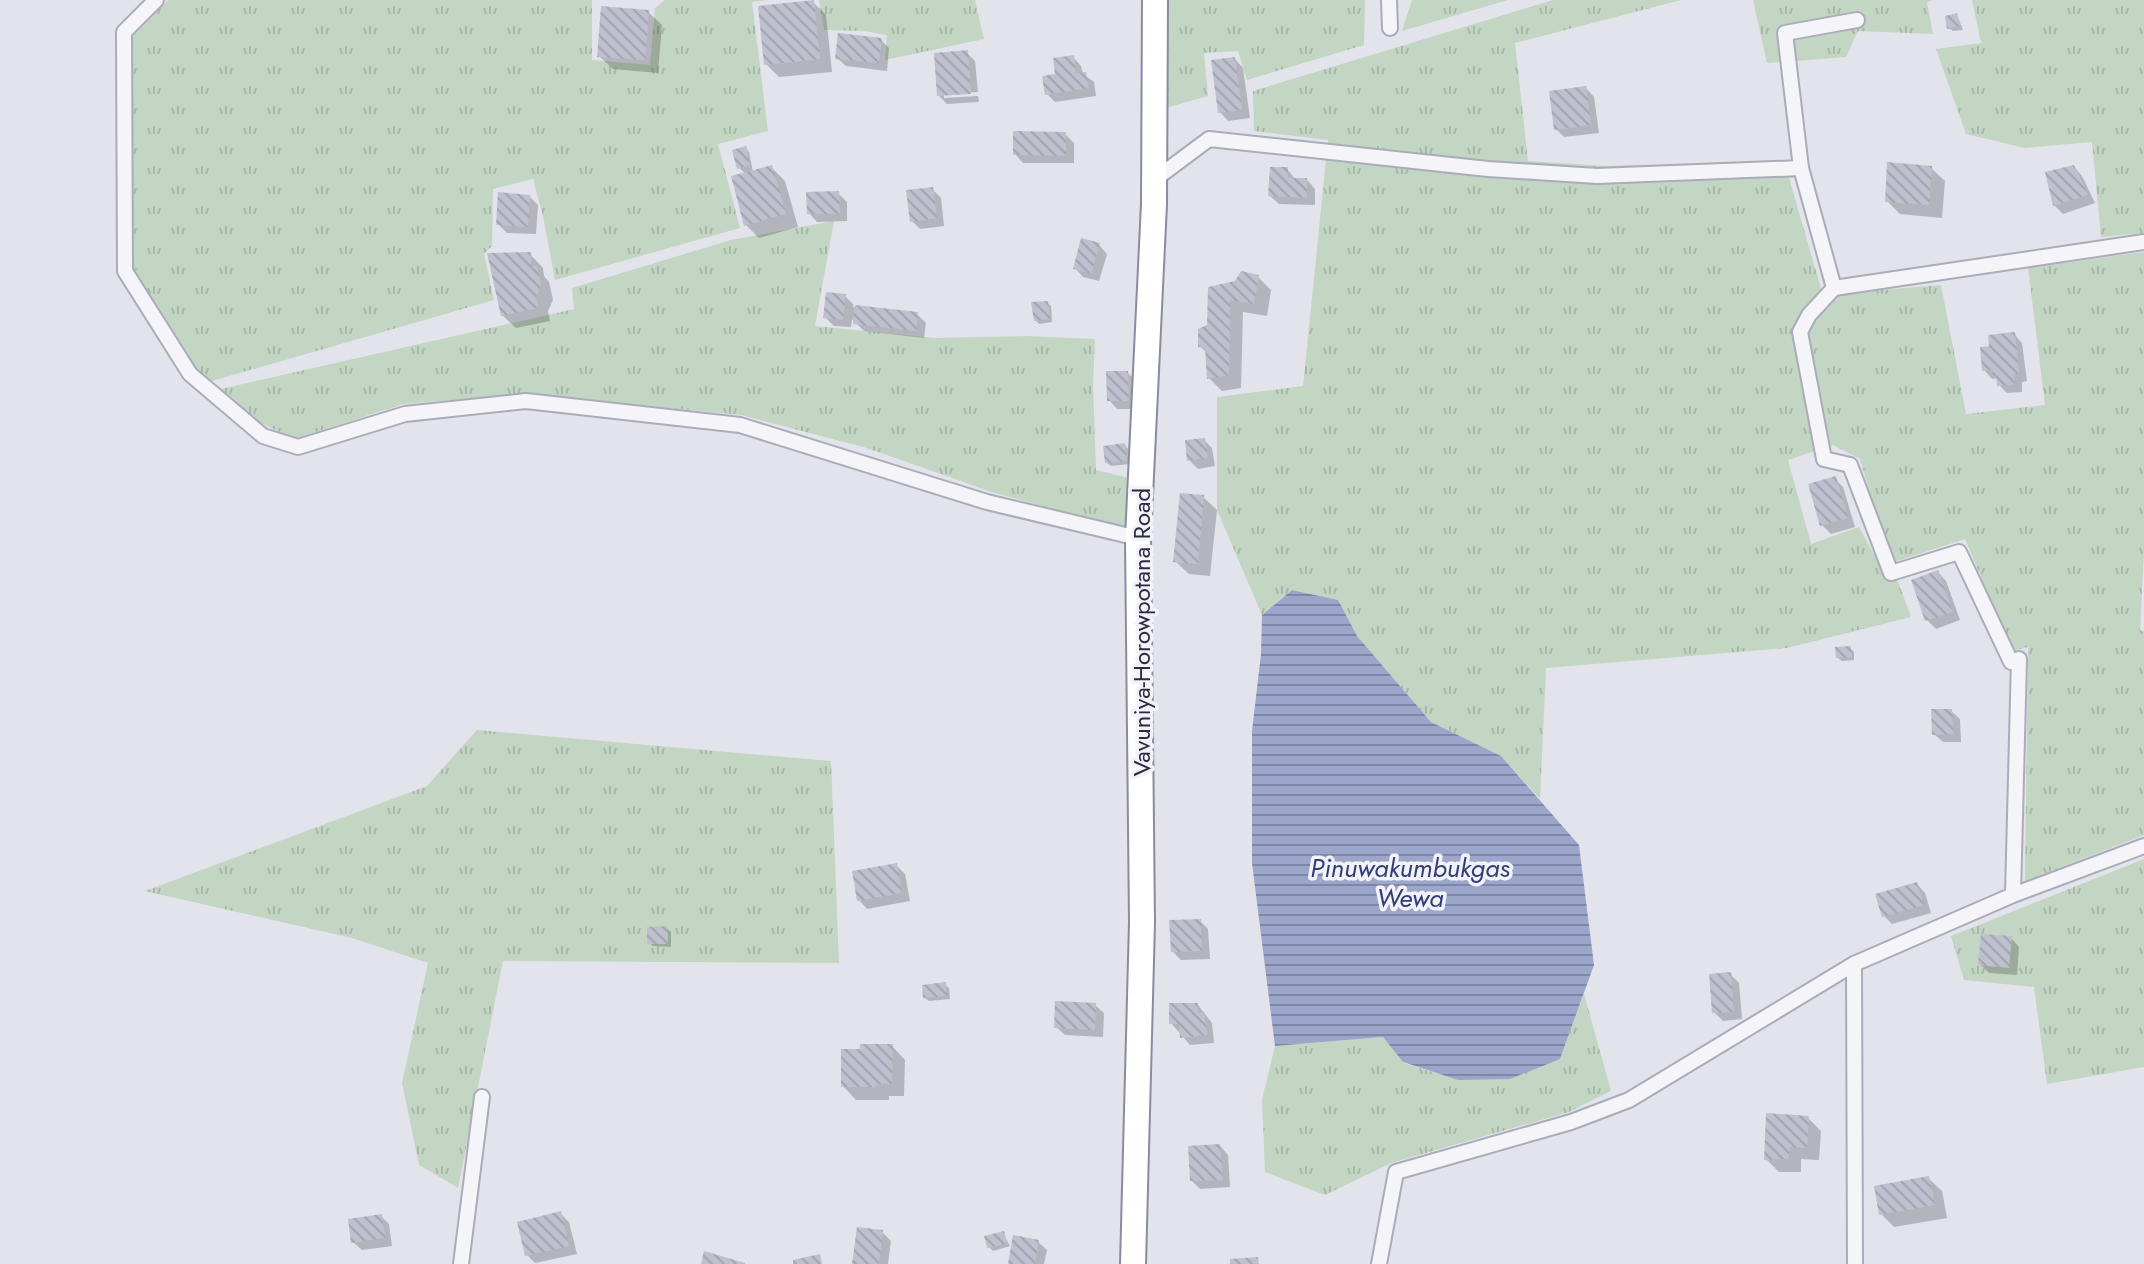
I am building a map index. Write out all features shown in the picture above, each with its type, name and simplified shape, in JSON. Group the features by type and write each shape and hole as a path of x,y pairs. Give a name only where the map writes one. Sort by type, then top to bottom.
{"highway":[{"name":"Vavuniya-Horowpotana Road","path":"1133,1264 1142,922 1138,538 1154,180 1155,0"}],"street":[{"path":"156,0 124,32 125,271 190,374 263,436 298,447 405,414 526,401 740,425 987,502 1138,538"},
{"path":"1389,0 1390,28"},
{"path":"1834,288 1801,168 1785,33 1857,20"},
{"path":"1154,180 1209,139 1488,169 1597,176 1801,168"},
{"path":"2013,895 2019,659 2011,662 1959,552 1891,573 1850,465 1824,459 1800,332 1809,315 1834,288 2144,242"},
{"path":"1379,1264 1396,1172 1571,1122 1629,1100 1854,964 2013,895 2144,846"},
{"path":"1854,964 1855,1264"},
{"path":"461,1264 482,1097"}],"green space":[{"path":"168,0 592,0 592,60 650,65 655,8 665,0 768,0 752,2 768,131 718,144 740,228 555,280 533,179 493,189 492,246 484,254 494,300 205,383 130,270 126,121 132,36"},
{"path":"819,0 975,0 984,39 885,60 887,35 824,30"},
{"path":"1168,0 1365,0 1364,45 1247,80 1238,51 1204,53 1208,96 1162,109"},
{"path":"1412,0 1508,0 1402,31"},
{"path":"1553,0 1681,0 1515,43 1528,161 1606,166 1784,161 1823,295 1941,285 1966,414 2045,405 2028,268 2144,252 2144,551 2140,630 2144,631 2144,835 2025,881 2028,647 2012,651 1965,539 1894,562 1860,459 1833,445 1788,460 1811,544 1859,527 1888,580 1897,579 1911,617 1787,648 1546,668 1540,799 1501,756 1431,722 1357,636 1337,600 1292,590 1262,615 1217,510 1217,397 1303,386 1328,140 1254,131 1253,91"},
{"path":"1753,0 1933,0 1927,2 1933,34 1858,31 1846,57 1767,63"},
{"path":"1972,0 2144,0 2144,233 2101,237 2092,142 2025,148 1966,134 1936,49 1981,43"},
{"path":"834,221 815,326 934,338 1026,336 1095,339 1096,470 1137,480 1131,531 992,492 867,448 741,415 526,394 403,404 294,439 259,422 221,389 574,309 572,288 731,240"},
{"path":"477,730 831,761 839,963 503,961 458,1188 419,1165 402,1083 428,963 352,938 145,891 427,786"},
{"path":"2144,859 2144,1067 2047,1084 2034,987 1964,980 1951,936"},
{"path":"1584,994 1611,1091 1569,1112 1391,1163 1325,1195 1265,1172 1262,1100 1275,1046 1383,1037 1404,1063 1458,1080 1560,1059"}],"water":[{"name":"Pinuwakumbukgas Wewa","path":"1292,590 1338,600 1357,636 1431,722 1501,756 1579,845 1594,965 1560,1059 1510,1079 1458,1080 1403,1062 1383,1037 1275,1046 1252,863 1252,731 1262,615"}],"building":[{"path":"814,0 820,59 764,65 758,6"},
{"path":"601,6 649,10 645,60 597,57"},
{"path":"1957,13 1960,26 1947,29 1945,16"},
{"path":"838,33 882,38 879,63 835,59"},
{"path":"968,50 971,94 937,96 934,53"},
{"path":"1074,55 1076,73 1086,72 1089,88 1045,95 1042,76 1055,74 1053,58"},
{"path":"1235,57 1242,110 1218,113 1211,60"},
{"path":"1586,86 1591,125 1554,130 1549,91"},
{"path":"1013,131 1066,132 1066,156 1013,155"},
{"path":"746,146 750,165 737,169 732,150"},
{"path":"1887,162 1932,166 1929,205 1885,202"},
{"path":"772,165 786,214 744,226 731,176"},
{"path":"2074,165 2088,195 2053,206 2045,172"},
{"path":"1270,167 1288,167 1288,178 1307,178 1307,198 1268,196"},
{"path":"933,187 937,218 910,222 906,190"},
{"path":"839,191 840,214 807,214 806,192"},
{"path":"498,192 530,195 528,227 496,225"},
{"path":"1081,238 1100,243 1091,274 1073,269"},
{"path":"531,252 531,266 537,266 541,286 536,297 538,308 501,316 487,253"},
{"path":"1241,271 1259,275 1254,304 1230,300 1229,375 1207,379 1205,348 1198,347 1198,329 1207,325 1208,287 1235,281"},
{"path":"826,292 846,294 843,320 823,318"},
{"path":"1048,301 1050,319 1034,321 1031,302"},
{"path":"855,305 918,312 916,331 853,324"},
{"path":"2015,332 2019,373 2014,374 2015,384 1997,386 1992,370 1982,371 1980,347 1989,346 1988,335"},
{"path":"1106,371 1128,371 1129,401 1107,401"},
{"path":"1205,438 1208,458 1187,461 1185,440"},
{"path":"1125,443 1127,461 1105,463 1103,446"},
{"path":"1836,476 1848,518 1820,526 1808,484"},
{"path":"1180,493 1204,495 1198,564 1173,562"},
{"path":"1938,570 1953,612 1925,621 1911,580"},
{"path":"1851,646 1852,657 1836,658 1835,647"},
{"path":"1931,709 1952,709 1953,734 1932,735"},
{"path":"897,863 902,893 857,901 852,871"},
{"path":"1917,882 1924,905 1882,917 1875,894"},
{"path":"1201,919 1202,951 1171,952 1169,920"},
{"path":"668,926 668,944 647,944 647,927"},
{"path":"1981,934 2012,936 2009,968 1978,965"},
{"path":"1731,972 1734,1012 1712,1013 1709,974"},
{"path":"946,982 947,996 923,998 922,985"},
{"path":"1055,1001 1096,1003 1095,1030 1054,1028"},
{"path":"1169,1003 1198,1003 1198,1013 1204,1012 1207,1035 1180,1038 1179,1024 1169,1024"},
{"path":"860,1044 893,1044 892,1084 841,1087 841,1049 860,1049"},
{"path":"1766,1113 1809,1116 1807,1148 1789,1147 1789,1159 1764,1160"},
{"path":"1220,1144 1223,1180 1190,1181 1188,1146"},
{"path":"1929,1176 1935,1205 1879,1215 1874,1186"},
{"path":"561,1211 569,1246 525,1256 517,1222"},
{"path":"382,1214 385,1238 351,1243 348,1219"},
{"path":"857,1227 883,1230 879,1264 852,1264"},
{"path":"1004,1231 1007,1243 987,1248 984,1236"},
{"path":"1013,1235 1039,1240 1035,1264 1008,1264"},
{"path":"704,1251 745,1263 745,1264 701,1264"},
{"path":"820,1254 822,1264 793,1264 793,1260"},
{"path":"1258,1257 1259,1264 1230,1264 1230,1259"}]}
